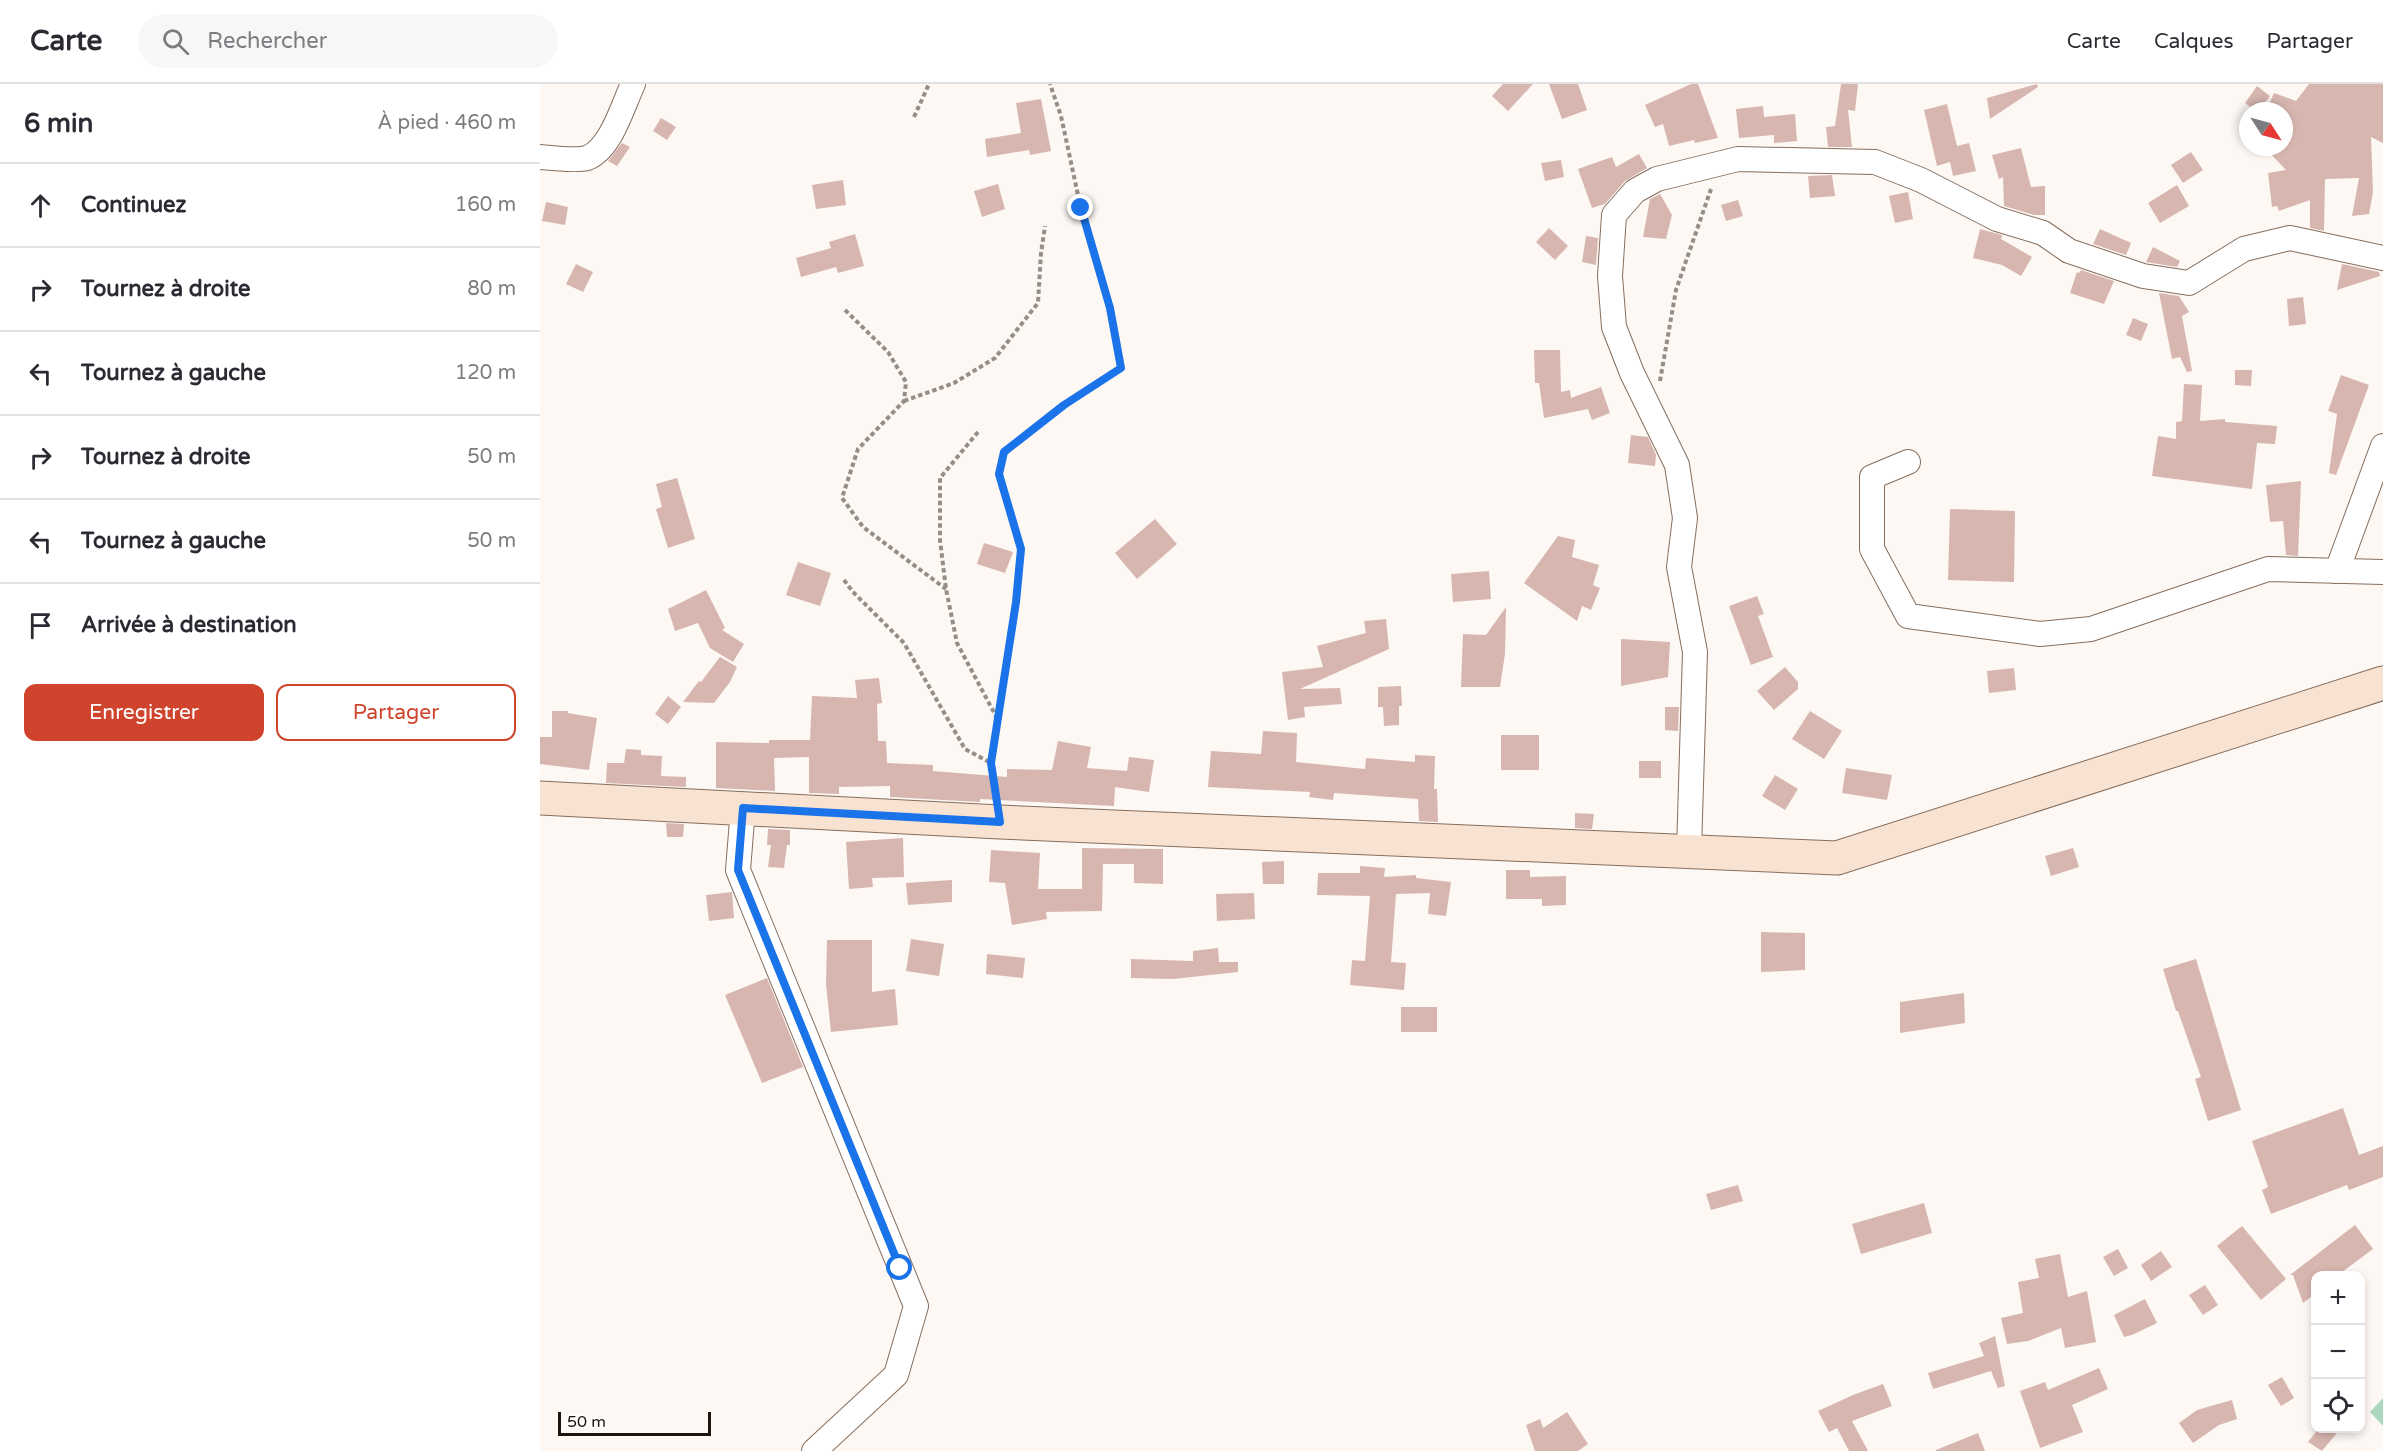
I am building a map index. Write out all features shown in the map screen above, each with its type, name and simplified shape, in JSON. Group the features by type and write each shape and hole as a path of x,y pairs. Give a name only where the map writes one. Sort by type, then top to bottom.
{"main road":[{"path":"540,798 1000,822 1837,858 2383,683"}],"street":[{"path":"540,157 587,158 602,146 615,127 633,84"},
{"path":"1689,851 1695,652 1679,567 1685,518 1677,465 1632,373 1614,327 1610,276 1614,215 1635,191 1657,179 1738,159 1875,162 1921,180 1997,219 2043,233 2069,250 2144,276 2189,283 2244,249 2290,238 2383,258"},
{"path":"2337,571 2383,446"},
{"path":"1908,462 1872,477 1872,549 1908,616 2040,634 2091,629 2268,569 2383,572"},
{"path":"743,808 738,870 916,1306 896,1375 814,1451"}],"path":[{"path":"914,117 928,84"},
{"path":"1000,822 991,763 1016,602 1021,549 999,474 1004,452 1064,405 1121,368 1110,308 1081,208 1061,116 1050,84"},
{"path":"1658,391 1676,290 1698,220 1721,163"},
{"path":"946,589 863,527 842,498 858,449 904,401 954,383 995,358 1038,303 1045,226"},
{"path":"845,310 888,352 906,382 904,401"},
{"path":"978,432 940,478 940,540 946,589 957,643 998,721"},
{"path":"844,580 852,592 904,643 965,748 991,763"}],"green space":[{"path":"2383,1398 2383,1426 2370,1412"}],"building":[{"path":"1503,84 1533,84 1508,111 1492,96"},
{"path":"1549,84 1578,84 1587,110 1562,119"},
{"path":"1691,84 1698,84 1718,138 1695,143 1694,140 1669,146 1663,124 1655,127 1645,105"},
{"path":"1841,84 1858,84 1855,111 1848,110 1852,147 1828,147 1826,127 1835,126"},
{"path":"2037,84 2038,87 1990,119 1987,98"},
{"path":"2309,84 2383,84 2383,143 2371,137 2373,192 2369,214 2352,216 2359,178 2325,179 2324,231 2310,228 2310,200 2279,211 2277,206 2272,207 2268,173 2286,170 2273,156 2293,156 2293,102 2270,102 2274,93 2296,101"},
{"path":"2257,86 2270,96 2266,102 2246,102"},
{"path":"1041,99 1051,151 1030,155 1029,150 987,157 985,139 1021,133 1016,103"},
{"path":"1947,104 1957,146 1969,143 1976,171 1953,176 1950,162 1937,166 1924,110"},
{"path":"1763,106 1764,117 1795,114 1797,141 1774,143 1774,135 1739,138 1736,109"},
{"path":"661,118 676,127 667,140 653,131"},
{"path":"622,143 630,147 617,166 608,161"},
{"path":"2021,148 2031,187 2045,186 2045,215 2034,215 2004,206 2003,177 1999,179 1992,155"},
{"path":"2191,152 2203,170 2183,183 2171,165"},
{"path":"1639,154 1647,168 1625,181 1605,204 1592,208 1578,169 1612,157 1616,167"},
{"path":"1561,160 1564,177 1545,181 1541,163"},
{"path":"1832,175 1835,196 1810,198 1808,176"},
{"path":"843,180 846,205 816,209 812,185"},
{"path":"998,184 1005,209 982,217 974,191"},
{"path":"2177,185 2189,206 2160,223 2148,203"},
{"path":"1908,192 1913,219 1895,223 1889,196"},
{"path":"1660,194 1672,215 1666,239 1643,237 1650,199"},
{"path":"1738,200 1743,216 1726,221 1721,205"},
{"path":"546,202 568,207 565,225 542,221"},
{"path":"1549,228 1568,246 1555,260 1536,242"},
{"path":"1980,229 2002,235 2001,239 2032,257 2021,276 2002,265 1973,258"},
{"path":"2100,229 2131,243 2126,255 2093,244"},
{"path":"855,234 864,266 838,273 836,267 801,277 796,258 831,248 829,242"},
{"path":"1586,236 1598,238 1596,265 1582,262"},
{"path":"2153,247 2180,261 2177,267 2146,262"},
{"path":"576,264 593,272 583,292 566,284"},
{"path":"2342,264 2379,272 2380,276 2337,290"},
{"path":"2081,270 2114,281 2104,304 2070,293 2077,272"},
{"path":"2159,293 2179,296 2189,312 2182,316 2192,371 2187,372 2180,357 2172,359"},
{"path":"2303,297 2306,324 2289,326 2287,299"},
{"path":"2133,318 2148,324 2141,341 2126,335"},
{"path":"1534,350 1560,350 1561,392 1570,390 1571,398 1601,387 1610,413 1592,420 1588,409 1544,418 1539,383 1535,383"},
{"path":"2235,370 2252,370 2251,386 2235,385"},
{"path":"2341,375 2369,385 2336,475 2329,473 2337,414 2328,411"},
{"path":"2184,384 2202,385 2200,421 2225,419 2225,422 2277,426 2275,444 2257,443 2252,489 2152,476 2158,436 2176,439 2176,422 2182,421"},
{"path":"1631,435 1648,437 1656,455 1655,466 1628,463"},
{"path":"677,478 695,539 668,548 656,509 662,507 656,484"},
{"path":"2301,481 2298,556 2286,555 2283,521 2270,522 2266,485"},
{"path":"1950,509 2015,511 2014,582 1948,580"},
{"path":"1155,519 1177,544 1137,579 1115,553"},
{"path":"1558,536 1575,540 1572,557 1599,565 1593,585 1600,588 1591,610 1582,606 1577,621 1524,583"},
{"path":"984,543 1013,552 1005,573 977,564"},
{"path":"798,562 831,573 820,606 786,595"},
{"path":"1489,571 1491,599 1453,602 1451,574"},
{"path":"706,590 725,628 722,630 744,644 733,662 710,648 698,623 675,631 668,609"},
{"path":"1757,596 1764,614 1758,616 1773,657 1751,665 1729,606"},
{"path":"1506,607 1505,654 1500,687 1461,687 1463,634 1486,635"},
{"path":"1386,619 1389,649 1300,689 1340,688 1342,704 1304,707 1305,717 1288,720 1282,672 1323,667 1317,646 1366,633 1364,621"},
{"path":"1621,639 1670,642 1668,677 1621,686"},
{"path":"720,657 737,667 730,682 714,703 683,702 699,681 701,682"},
{"path":"1785,667 1798,682 1798,689 1774,710 1757,691"},
{"path":"2014,668 2016,690 1989,693 1987,671"},
{"path":"879,678 882,703 877,704 878,741 886,741 887,763 933,765 933,771 1007,777 1007,769 1052,770 1058,741 1091,747 1087,768 1127,771 1129,757 1154,760 1149,792 1115,787 1114,806 890,797 890,786 839,787 839,794 809,793 809,757 774,758 775,791 716,788 716,742 769,743 769,740 810,740 812,696 857,698 855,680"},
{"path":"1401,686 1402,706 1399,706 1399,725 1384,726 1383,707 1378,707 1378,687"},
{"path":"668,696 681,707 668,724 655,714"},
{"path":"1665,707 1679,707 1678,731 1665,730"},
{"path":"552,711 568,711 568,713 597,718 589,770 540,764 540,737 552,737"},
{"path":"1810,711 1842,731 1824,759 1792,739"},
{"path":"1263,731 1297,733 1296,762 1365,769 1366,758 1415,762 1415,755 1435,756 1434,789 1437,789 1438,822 1419,821 1418,799 1334,793 1333,800 1309,797 1310,792 1208,787 1211,751 1261,754"},
{"path":"1501,735 1539,735 1539,770 1501,770"},
{"path":"626,749 641,750 641,755 662,756 661,776 686,777 686,787 606,783 607,763 624,763"},
{"path":"1639,761 1661,761 1661,778 1639,778"},
{"path":"1846,768 1892,775 1887,800 1842,793"},
{"path":"1775,775 1798,789 1785,810 1762,796"},
{"path":"1575,813 1594,814 1592,829 1575,828"},
{"path":"666,823 684,824 683,837 667,837"},
{"path":"768,829 790,830 790,845 787,845 784,868 768,867 771,845 767,845"},
{"path":"903,838 904,877 872,878 873,887 849,889 846,842"},
{"path":"1082,848 1163,849 1163,884 1134,883 1134,864 1103,864 1102,911 1046,912 1047,919 1012,925 1005,883 989,882 991,850 1040,853 1038,889 1082,889"},
{"path":"2073,848 2079,867 2051,876 2045,856"},
{"path":"1284,861 1284,884 1263,884 1262,862"},
{"path":"1360,866 1385,868 1384,877 1416,875 1416,878 1451,882 1446,916 1428,914 1430,893 1396,894 1391,962 1406,963 1404,990 1350,985 1352,960 1365,961 1370,896 1317,895 1318,873 1360,873"},
{"path":"1506,870 1530,870 1530,877 1566,876 1566,905 1542,906 1542,899 1506,899"},
{"path":"952,880 952,902 908,905 906,883"},
{"path":"732,892 734,918 709,921 706,895"},
{"path":"1254,893 1255,919 1217,921 1216,894"},
{"path":"1761,932 1805,933 1805,970 1761,972"},
{"path":"911,939 944,944 939,976 906,971"},
{"path":"827,940 872,940 872,992 895,989 898,1025 831,1032 826,984"},
{"path":"1218,948 1219,962 1238,962 1238,972 1173,979 1131,978 1131,959 1193,961 1193,951"},
{"path":"987,954 1025,958 1023,978 986,974"},
{"path":"2196,959 2241,1110 2208,1121 2195,1079 2201,1077 2163,969"},
{"path":"767,978 803,1067 762,1083 725,995"},
{"path":"1964,993 1965,1023 1900,1033 1900,1002"},
{"path":"1401,1007 1437,1007 1437,1032 1401,1032"},
{"path":"2343,1108 2359,1155 2383,1146 2383,1177 2349,1190 2347,1185 2271,1214 2262,1190 2268,1187 2252,1141"},
{"path":"1738,1185 1743,1201 1711,1210 1706,1194"},
{"path":"1924,1203 1932,1233 1861,1254 1852,1224"},
{"path":"2355,1225 2373,1249 2343,1271 2311,1271 2311,1297 2303,1303 2293,1275 2290,1275"},
{"path":"2242,1226 2286,1279 2261,1300 2217,1246"},
{"path":"2118,1249 2128,1268 2114,1276 2103,1257"},
{"path":"2161,1251 2172,1267 2151,1281 2141,1265"},
{"path":"2060,1254 2068,1297 2087,1291 2096,1342 2065,1348 2061,1328 2028,1341 2007,1344 2001,1318 2023,1313 2018,1282 2039,1278 2035,1259"},
{"path":"2205,1285 2218,1305 2203,1315 2189,1295"},
{"path":"2145,1299 2157,1323 2124,1337 2114,1315"},
{"path":"1995,1336 2005,1386 1998,1388 1991,1371 1933,1389 1928,1373 1984,1356 1979,1343"},
{"path":"2099,1368 2108,1389 2072,1405 2083,1432 2040,1448 2020,1391 2045,1382 2048,1390"},
{"path":"2282,1377 2294,1398 2281,1406 2268,1385"},
{"path":"1883,1384 1892,1406 1852,1421 1868,1451 1849,1451 1837,1428 1829,1432 1818,1411"},
{"path":"2232,1400 2237,1419 2219,1425 2193,1443 2179,1423 2197,1410"},
{"path":"1567,1412 1588,1444 1578,1451 1535,1451 1526,1425 1540,1419 1543,1428"},
{"path":"1978,1433 1985,1451 1936,1451 1936,1450"},
{"path":"2315,1433 2337,1433 2322,1451 2308,1442"}],"route":[{"path":"900,1268 738,870 743,808 1000,822 991,763 1016,602 1021,549 1010,518 999,474 1004,452 1064,405 1121,368 1110,308 1081,208"}]}
